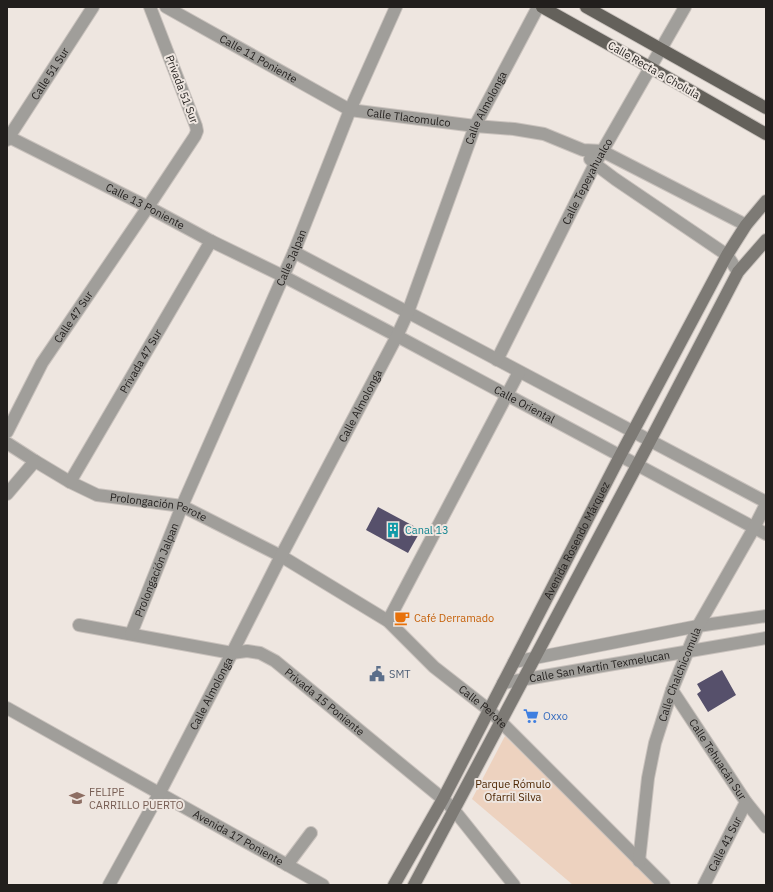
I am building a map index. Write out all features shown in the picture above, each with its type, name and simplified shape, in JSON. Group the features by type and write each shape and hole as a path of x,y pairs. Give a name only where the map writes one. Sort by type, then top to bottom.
{"main road":[{"name":"Calle Recta a Cholula","path":"542,7 766,134"},
{"name":"Calle Recta a Cholula","path":"586,7 766,108"},
{"name":"Avenida Rosendo Márquez","path":"394,885 443,799 620,456 727,254 746,225 766,201"},
{"name":"Avenida Rosendo Márquez","path":"414,885 738,272 766,240"}],"street":[{"name":"Calle 51 Sur","path":"8,138 93,7"},
{"name":"Privada 51 Sur","path":"148,207 197,131 194,118 150,7"},
{"name":"Calle 11 Poniente","path":"166,7 350,110"},
{"name":"Calle Jalpan","path":"182,506 294,252 350,110 396,7"},
{"name":"Calle Almolonga","path":"112,884 232,653 280,556 397,336 408,312 475,126 538,7"},
{"name":"Calle Tepeyahualco","path":"497,360 595,164 685,7"},
{"name":"Calle Tlacomulco","path":"350,110 475,126 514,129 544,134 584,150 602,151 746,225"},
{"name":"Calle 13 Poniente","path":"8,138 283,276"},
{"path":"584,150 595,164 615,179 727,254 738,272"},
{"name":"Calle 47 Sur","path":"7,432 42,363 148,207"},
{"name":"Privada 47 Sur","path":"70,482 211,241"},
{"path":"294,252 766,503"},
{"name":"Calle Oriental","path":"283,276 766,534"},
{"path":"388,621 519,372"},
{"name":"Prolongación Perote","path":"7,443 70,482 97,495 182,506 280,556"},
{"path":"7,494 35,461"},
{"name":"Calle Chalchicomula","path":"639,861 648,778 655,743 672,690 698,626 754,528 766,503"},
{"name":"Prolongación Jalpan","path":"131,634 182,506"},
{"name":"Calle Perote","path":"280,556 388,621 434,667 489,710 500,723 664,885"},
{"name":"Calle San Martín Texmelucan","path":"514,662 698,626 766,616"},
{"name":"Privada 15 Poniente","path":"79,625 232,653 247,651 260,653 275,661 443,799 454,810 514,885"},
{"name":"Calle San Martín Texmelucan","path":"504,683 766,638"},
{"name":"Calle Tehuacán Sur","path":"672,690 746,802 766,827"},
{"name":"Avenida 17 Poniente","path":"7,708 323,885"},
{"name":"Calle 41 Sur","path":"704,885 746,802"},
{"path":"287,865 311,833"}],"green space":[{"name":"Parque Rómulo Ofarril Silva","path":"505,736 657,885 573,885 472,799"}],"building":[{"name":"Canal 13","path":"378,507 421,530 408,553 366,530"},
{"path":"722,670 736,695 708,712 697,694 701,691 697,684"}],"place":[{"name":"Canal 13","path":"393,530"},
{"name":"Café Derramado","path":"402,618"},
{"name":"SMT","path":"377,674"},
{"name":"Oxxo","path":"531,716"},
{"name":"FELIPE CARRILLO PUERTO","path":"77,798"}]}
